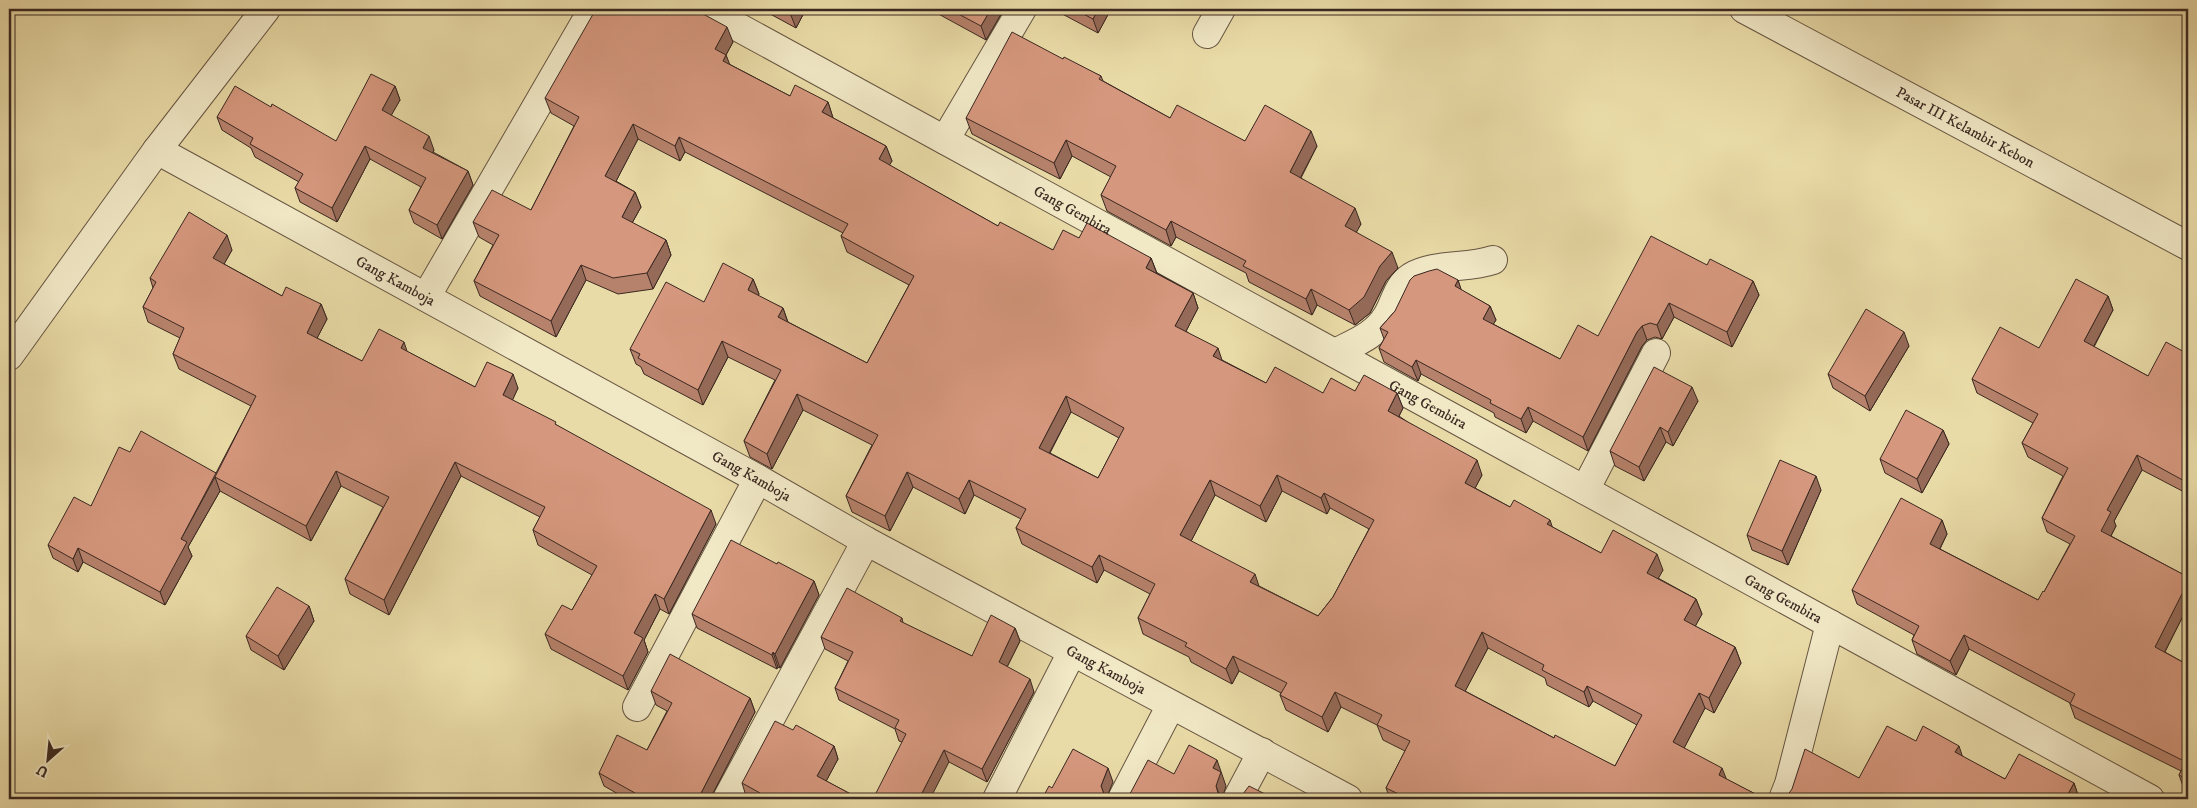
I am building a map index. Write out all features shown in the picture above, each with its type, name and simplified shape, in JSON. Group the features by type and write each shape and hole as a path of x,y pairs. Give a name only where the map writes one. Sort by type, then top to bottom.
{"street":[{"path":"9,356 157,150 266,9"},
{"path":"426,297 593,9"},
{"name":"Gang Gembira","path":"705,9 2150,799"},
{"path":"945,140 1022,9"},
{"path":"1207,34 1221,9"},
{"name":"Pasar III Kelambir Kebon","path":"1744,9 2188,246"},
{"name":"Gang Kamboja","path":"157,150 758,479 866,542 1348,799"},
{"path":"1335,353 1368,336 1378,327 1387,316 1400,288 1409,278 1424,271 1466,267 1493,260"},
{"path":"1586,490 1656,353"},
{"path":"638,707 758,479"},
{"path":"727,799 866,542"},
{"path":"1783,799 1789,784 1830,624"},
{"path":"997,799 1072,652"},
{"path":"1122,799 1171,705"},
{"path":"1238,799 1262,752"}],"building":[{"path":"596,9 655,9 667,15 671,9 694,9 727,27 715,49 726,55 723,61 790,96 795,85 828,102 822,112 886,146 879,159 998,226 1000,222 1053,250 1063,230 1079,238 1087,223 1151,258 1146,268 1193,293 1175,326 1218,348 1213,356 1266,383 1275,367 1323,393 1331,378 1355,391 1364,375 1397,393 1388,411 1477,460 1465,483 1510,507 1514,500 1550,520 1547,524 1601,553 1613,530 1657,554 1647,573 1696,599 1684,620 1735,647 1709,698 1699,693 1673,742 1722,768 1719,775 1765,799 1493,799 1483,794 1480,799 1409,799 1386,788 1410,741 1377,725 1382,715 1335,692 1322,717 1280,695 1287,683 1233,656 1226,669 1185,646 1187,643 1138,618 1155,584 1099,555 1092,567 1016,528 1026,509 969,480 959,499 907,472 885,516 846,496 878,435 797,394 767,454 744,441 781,370 722,341 698,390 638,358 640,354 630,349 666,282 704,302 723,263 753,279 748,290 783,308 778,317 867,363 914,276 841,236 848,224 679,137 675,146 633,124 605,176 635,192 622,217 666,240 647,273 613,278 581,265 551,321 474,281 499,235 473,222 492,190 531,210 579,117 545,98","holes":["1066,396 1124,428 1098,478 1039,448","1277,475 1321,498 1324,493 1374,520 1333,597 1318,616 1250,582 1255,574 1180,535 1210,480 1260,506","1482,632 1544,665 1542,670 1584,692 1587,686 1642,715 1615,766 1555,735 1554,738 1455,686"]},
{"path":"783,9 792,9 790,13"},
{"path":"949,9 991,9 981,26"},
{"path":"1074,9 1098,9 1093,19"},
{"path":"1012,32 1063,59 1064,57 1101,76 1099,79 1170,118 1177,105 1245,141 1265,105 1311,131 1290,172 1355,208 1345,226 1392,252 1380,266 1364,297 1349,310 1311,289 1306,299 1243,266 1246,261 1171,221 1166,230 1101,195 1116,166 1066,140 1054,163 966,118"},
{"path":"371,74 395,86 382,110 429,136 423,148 468,171 437,225 409,210 426,178 365,146 332,208 295,188 303,174 250,144 253,138 217,117 235,86 271,107 272,104 336,141"},
{"path":"189,212 227,235 213,258 282,296 286,287 321,304 307,333 362,361 379,329 404,342 401,348 475,387 487,362 513,374 503,395 556,422 555,424 711,510 664,599 655,594 634,633 643,638 623,676 545,634 562,605 572,610 597,566 533,530 545,507 455,462 384,600 345,579 389,497 336,471 306,526 215,477 256,396 173,354 184,328 143,307 156,282 150,278"},
{"path":"1651,236 1707,265 1710,259 1753,281 1727,332 1669,303 1657,325 1650,323 1642,326 1637,332 1583,437 1528,407 1521,419 1490,403 1491,400 1416,360 1412,367 1379,348 1388,332 1380,328 1395,311 1410,280 1414,276 1437,269 1458,280 1455,286 1490,306 1483,319 1560,359 1578,325 1598,336"},
{"path":"2076,279 2108,296 2084,341 2148,376 2166,342 2188,354 2188,483 2137,455 2107,510 2111,512 2101,531 2188,577 2188,582 2155,647 2188,665 2188,780 2179,775 2186,762 2070,704 2075,694 1964,635 1950,661 1912,640 1919,626 1852,590 1901,498 1942,520 1930,544 2038,600 2044,592 2075,536 2042,518 2068,468 2022,443 2038,414 1972,379 2000,327 2039,348"},
{"path":"1866,309 1904,332 1865,396 1828,374"},
{"path":"1654,367 1692,387 1668,432 1660,427 1639,467 1610,451"},
{"path":"1906,410 1943,430 1917,479 1880,459"},
{"path":"141,431 216,473 181,539 187,542 160,592 78,548 73,559 48,545 74,497 91,506 119,447 130,452"},
{"path":"1780,460 1816,476 1782,551 1747,535"},
{"path":"731,540 814,581 775,654 773,652 772,655 692,614"},
{"path":"277,587 309,606 278,656 246,636"},
{"path":"847,588 902,618 900,621 972,656 991,615 1015,628 999,662 1030,679 982,769 944,750 920,797 925,799 873,799 906,734 895,728 899,720 835,688 853,652 821,637"},
{"path":"670,654 750,698 698,799 632,799 635,793 599,773 617,735 647,750 672,703 651,691"},
{"path":"775,721 793,730 796,725 834,746 817,776 860,799 757,799 760,793 742,783"},
{"path":"1887,726 1916,741 1923,726 1959,746 1955,752 2005,779 2019,754 2074,783 2068,794 2077,799 1893,799 1881,793 1877,799 1775,799 1787,796 1792,789 1805,749 1859,778"},
{"path":"1189,745 1217,760 1213,768 1221,772 1216,786 1218,793 1224,799 1122,799 1126,798 1131,792 1148,760 1174,774"},
{"path":"1073,749 1108,768 1101,786 1104,794 1111,799 1042,799 1049,786 1052,788"},
{"path":"1249,786 1275,799 1237,799 1240,798"}]}
